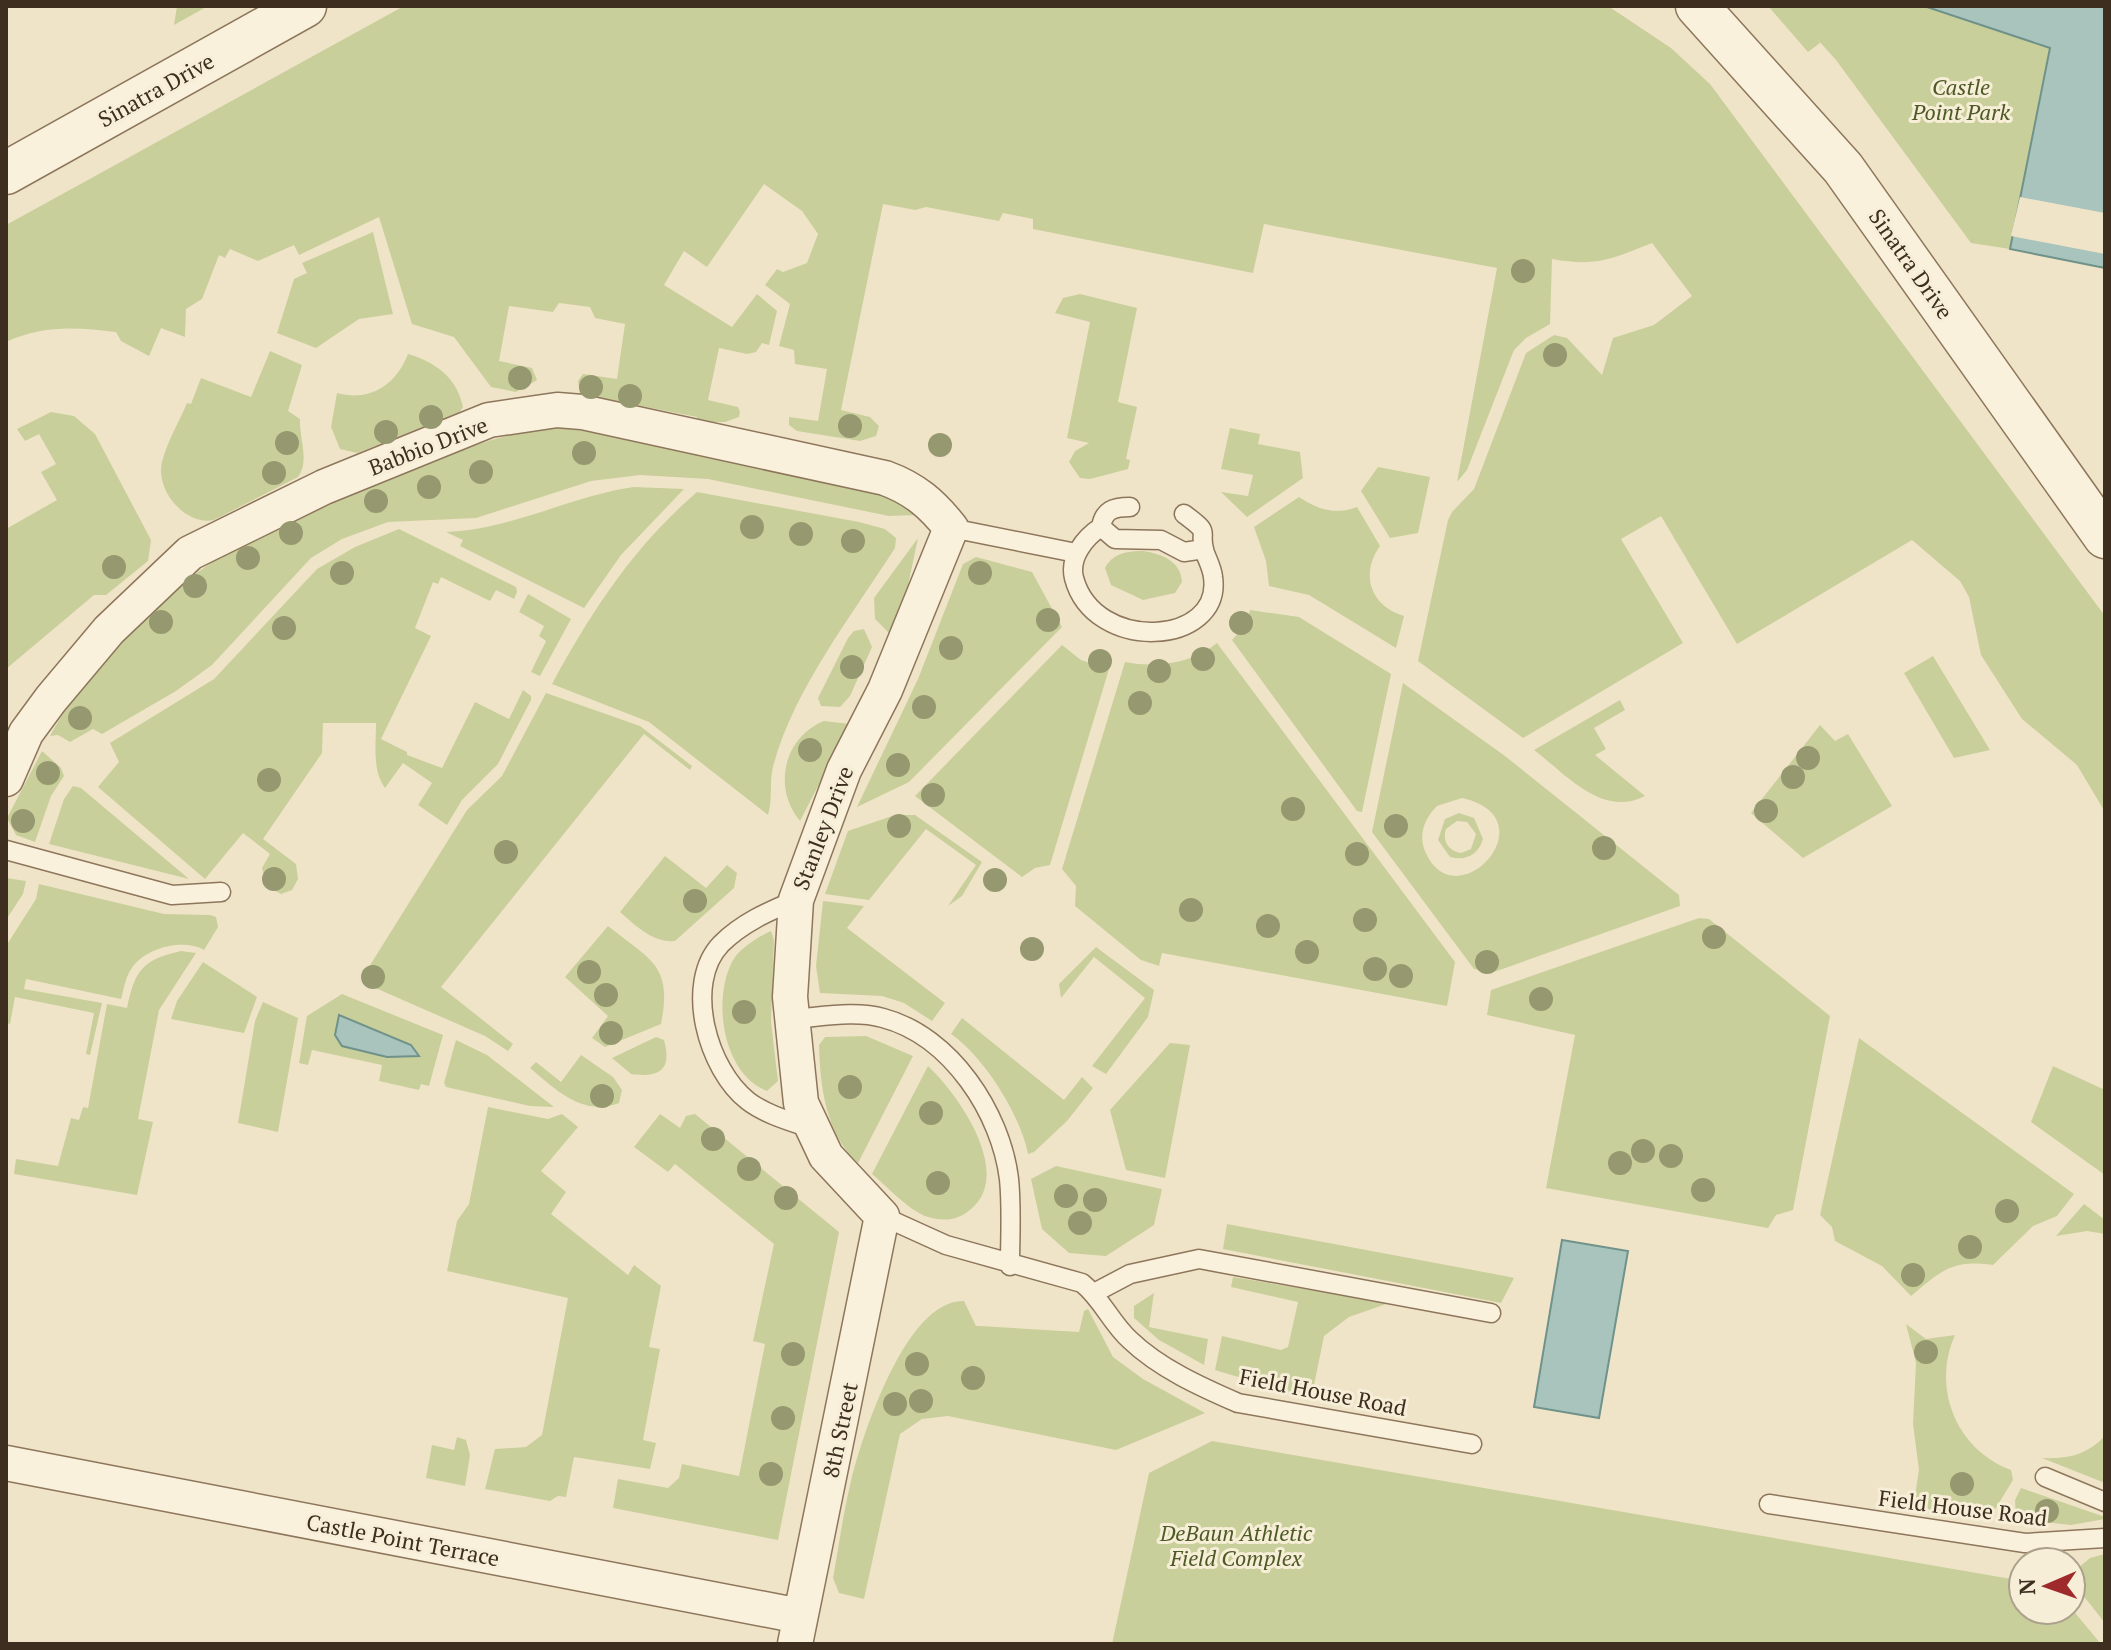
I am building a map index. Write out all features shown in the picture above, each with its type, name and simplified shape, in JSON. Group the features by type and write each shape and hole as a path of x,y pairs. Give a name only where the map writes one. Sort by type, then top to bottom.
{"street":[{"name":"Sinatra Drive","path":"6,173 305,6"},
{"name":"Sinatra Drive","path":"1697,6 1843,168 2105,537"},
{"name":"Babbio Drive","path":"6,779 26,733 51,699 109,630 190,553 324,487 489,420 557,410 582,412 885,478 910,487 933,505 951,528"},
{"name":"Stanley Drive","path":"882,1216 826,1156 810,1128 796,1073 791,1019 796,900 844,770 885,690 951,528"},
{"name":"8th Street","path":"797,1630 882,1216"},
{"name":"Castle Point Terrace","path":"6,1463 797,1630"}],"lane":[{"path":"1130,507 1109,509 1103,516 1101,527 1076,553 1072,569 1081,599 1108,623 1144,633 1184,626 1200,615 1215,588 1213,571 1204,549 1206,537 1202,527 1184,514"},
{"path":"1101,527 1115,539 1161,540 1184,552 1204,549"},
{"path":"951,528 1076,553"},
{"path":"6,850 172,895 221,892"},
{"path":"796,900 765,913 720,945 707,973 704,1019 716,1058 737,1090 763,1109 810,1128"},
{"path":"791,1019 858,1015 884,1018 931,1042 952,1060 982,1103 1004,1152 1009,1180 1010,1266"},
{"name":"Field House Road","path":"882,1216 946,1245 1010,1266 1082,1283 1094,1293 1130,1341 1204,1388 1238,1403 1472,1444"},
{"path":"1094,1293 1130,1274 1169,1263 1199,1259 1491,1313"},
{"path":"2045,1477 2105,1502"},
{"name":"Field House Road","path":"1769,1504 2025,1543 2105,1538"}],"green space":[{"path":"177,6 208,6 174,25"},
{"path":"404,6 1608,6 1671,48 1710,84 2105,616 2105,812 2077,765 2022,719 1981,655 1969,597 1960,581 1912,540 1737,644 1661,516 1621,539 1683,643 1523,738 1418,661 1448,520 1474,489 1526,353 1554,335 1567,338 1602,375 1613,338 1654,325 1692,296 1652,243 1592,262 1552,259 1550,324 1526,338 1514,350 1467,470 1457,482 1497,268 1264,224 1253,273 1033,229 1033,219 1003,213 999,221 926,207 915,210 883,204 841,410 870,417 879,426 876,436 860,441 797,431 789,425 789,417 818,421 827,369 795,364 794,350 779,346 790,304 765,285 777,269 783,272 807,263 818,234 802,211 764,184 707,267 684,251 664,285 732,327 757,294 777,311 769,345 762,343 756,352 747,354 719,348 708,400 738,407 740,412 739,417 725,422 696,422 697,417 580,394 578,381 583,374 617,379 625,324 595,318 590,307 559,303 553,312 509,306 499,361 532,368 537,380 516,392 491,387 454,337 412,324 379,217 299,255 294,245 258,261 230,249 225,258 219,255 202,299 186,309 185,337 161,328 149,356 121,341 116,332 102,330 46,330 6,342 6,225"},
{"name":"Castle Point Park","path":"1768,6 1924,6 2050,48 2010,249 1971,243 1836,60 1818,40 1820,43 1808,52"},
{"path":"373,232 393,314 359,319 316,348 277,333 294,279 307,273 302,263"},
{"path":"1080,294 1137,308 1118,402 1137,407 1126,459 1130,460 1128,469 1090,479 1080,478 1069,462 1075,451 1089,443 1067,438 1090,322 1055,313 1063,298"},
{"path":"270,351 302,365 288,411 300,419 304,457 298,477 214,520 203,520 183,512 168,494 161,473 167,447 187,403 191,404 201,378 251,397"},
{"path":"408,354 436,366 450,379 463,407 458,415 357,453 340,449 331,427 337,393 371,393 389,382"},
{"path":"51,412 74,416 95,434 151,540 148,561 106,595 94,595 6,669 6,529 57,500 41,472 56,464 39,434 25,441 17,429"},
{"path":"560,426 901,497 915,515 889,516 708,479 640,475 591,481 476,518 388,522 342,539 311,558 212,665 176,691 102,734 93,729 70,742 58,735 50,736 88,680 136,625 190,578 219,558 301,515 433,461 516,433"},
{"path":"1230,428 1260,434 1258,444 1300,452 1303,478 1247,517 1221,492 1248,496 1253,475 1221,469"},
{"path":"1378,467 1430,477 1418,533 1390,538 1361,491"},
{"path":"634,487 684,489 621,555 584,608 460,546 463,540 446,532 494,525 610,491"},
{"path":"697,492 859,522 885,529 896,538 895,548 809,681 782,738 773,767 768,815 649,722 552,684 598,606 634,557"},
{"path":"1299,497 1327,510 1342,511 1357,507 1380,546 1371,567 1372,588 1383,605 1404,616 1396,648 1309,595 1269,586 1266,561 1254,527"},
{"path":"399,529 516,587 517,592 514,599 496,590 490,601 441,577 438,584 433,582 415,628 431,636 381,739 407,752 407,755 442,768 475,702 509,719 523,690 531,696 531,700 498,764 462,800 447,825 418,805 432,783 403,763 385,788 376,765 376,723 323,723 322,753 263,839 296,864 298,879 292,890 281,894 268,887 262,868 270,854 243,833 205,879 98,787 119,762 110,743 214,679 317,569 355,547"},
{"path":"918,538 907,590 891,635 875,619 874,598"},
{"path":"1143,551 1163,557 1178,569 1182,582 1175,593 1143,600 1111,585 1105,568 1108,563 1121,554"},
{"path":"976,557 1032,572 1062,627 909,782 857,807 918,679 963,564"},
{"path":"528,594 571,619 540,676 531,672 546,641 539,636 544,626 519,612"},
{"path":"1250,610 1299,617 1391,674 1362,812 1357,811 1232,640 1245,626"},
{"path":"864,629 872,647 850,696 840,707 821,706 818,698 848,638 854,631"},
{"path":"1217,643 1455,962 1447,1006 1162,953 1159,966 1141,960 1075,906 1076,886 1062,869 1125,662 1149,665 1173,663 1196,656"},
{"path":"1062,645 1081,660 1109,669 1050,865 1035,868 1022,877 915,796"},
{"path":"1933,656 1990,750 1954,758 1904,673"},
{"path":"1403,683 1505,756 1679,895 1680,906 1494,972 1474,969 1372,832","holes":["1462,798 1487,809 1498,825 1498,843 1488,859 1474,871 1456,876 1439,870 1425,851 1422,838 1426,821 1433,811 1437,806"]},
{"path":"546,693 640,726 692,766 690,770 644,734 441,987 513,1044 508,1051 485,1036 364,983 362,978 467,810 502,776"},
{"path":"1620,700 1625,710 1594,728 1606,749 1595,755 1645,796 1614,802 1586,791 1534,750"},
{"path":"824,721 850,724 800,821 786,794 786,765 799,739"},
{"path":"1820,725 1835,741 1848,734 1892,806 1803,858 1751,813"},
{"path":"42,751 61,768 64,776 51,796 35,842 16,835 7,818"},
{"path":"73,786 81,788 189,879 49,844 64,799"},
{"path":"1459,813 1474,818 1483,839 1475,853 1466,857 1450,857 1438,840 1445,819","holes":["1457,821 1467,822 1476,834 1471,849 1457,852 1446,842 1446,829"]},
{"path":"895,815 915,815 982,862 962,896 948,906 976,865 926,829 869,900 825,894 848,831"},
{"path":"665,856 706,888 727,865 737,873 734,888 675,941 652,936 620,912"},
{"path":"6,878 26,881 23,894 6,920"},
{"path":"39,884 164,914 210,915 216,917 218,927 204,950 175,945 146,955 126,979 121,999 26,979 24,989 102,1003 90,1055 86,1054 94,1013 15,997 10,1024 6,1023 6,946 36,899"},
{"path":"823,901 864,906 847,928 945,1003 932,1021 904,1003 882,996 820,993 816,966"},
{"path":"1699,918 1709,919 1830,1016 1793,1210 1776,1215 1768,1228 1546,1188 1575,1035 1487,1015 1491,990"},
{"path":"608,926 655,965 664,988 664,1004 661,1024 605,1047 592,1038 608,1016 565,977"},
{"path":"771,931 774,940 771,1022 778,1081 767,1091 752,1082 731,1053 723,1015 723,996 726,978 735,957"},
{"path":"1096,947 1154,990 1148,1017 1106,1074 1092,1066 1145,998 1094,957 1061,998 1059,984"},
{"path":"181,951 196,953 159,1010 138,1119 153,1122 137,1195 14,1174 16,1159 58,1166 71,1118 79,1120 83,1107 88,1108 107,1004 127,1008 133,984 142,969 157,958"},
{"path":"203,962 257,997 244,1033 171,1019 177,1001"},
{"path":"342,994 443,1035 429,1086 421,1084 419,1090 379,1081 382,1065 312,1050 308,1065 299,1063 307,1016"},
{"path":"263,1002 298,1018 278,1132 238,1123 255,1021"},
{"path":"962,1018 1064,1100 1082,1077 1093,1088 1067,1121 1034,1152 1028,1154 1009,1105 988,1072 951,1034"},
{"path":"866,1036 913,1056 858,1163 839,1138 827,1109 819,1045 825,1037"},
{"path":"656,1037 664,1040 666,1050 665,1065 657,1073 631,1074 612,1058"},
{"path":"1859,1038 2074,1194 2057,1216 2033,1226 1993,1265 1967,1264 1948,1269 1911,1296 1882,1266 1835,1241 1832,1227 1820,1215"},
{"path":"456,1040 487,1055 554,1107 530,1106 446,1087 444,1083"},
{"path":"1170,1043 1190,1045 1165,1178 1126,1170 1110,1110"},
{"path":"581,1055 613,1077 622,1090 619,1103 594,1107 582,1104 560,1092 530,1068 536,1062 561,1082"},
{"path":"928,1066 953,1095 977,1134 987,1175 983,1194 971,1209 961,1216 944,1220 918,1212 872,1174"},
{"path":"2053,1066 2105,1090 2105,1175 2031,1122"},
{"path":"488,1107 548,1119 562,1114 578,1127 541,1171 566,1192 551,1214 628,1275 634,1265 661,1286 649,1347 660,1349 643,1440 656,1443 650,1469 574,1457 566,1497 558,1496 550,1501 485,1489 495,1449 526,1447 542,1435 568,1298 447,1271 457,1221 469,1204"},
{"path":"660,1114 680,1128 686,1116 695,1114 839,1232 778,1540 613,1508 618,1479 668,1488 679,1478 682,1464 739,1476 765,1344 753,1341 774,1244 675,1164 668,1172 634,1147"},
{"path":"1056,1166 1162,1189 1154,1225 1106,1256 1069,1253 1042,1229 1031,1179"},
{"path":"2084,1204 2105,1220 2105,1234 2087,1231 2056,1236"},
{"path":"1227,1224 1514,1278 1501,1303 1223,1249"},
{"path":"1233,1277 1389,1303 1349,1317 1324,1336 1312,1395 1294,1394 1215,1370 1222,1336 1281,1350 1288,1347 1298,1302 1231,1287"},
{"path":"1154,1293 1149,1327 1208,1339 1204,1365 1159,1340 1134,1318 1134,1306"},
{"path":"964,1301 976,1326 1079,1332 1084,1311 1088,1309 1113,1357 1143,1379 1205,1413 1116,1450 948,1416 922,1419 900,1434 864,1599 839,1593 833,1578 846,1505 876,1404 906,1345 923,1322 943,1306"},
{"path":"1906,1324 1926,1339 1955,1335 1948,1355 1946,1376 1954,1415 1963,1433 1976,1448 1992,1461 2011,1470 2013,1480 1991,1516 1913,1508 1919,1470 1913,1424 1916,1363"},
{"path":"2105,1436 2105,1483 2042,1458 2076,1454 2091,1448"},
{"path":"457,1437 466,1440 470,1455 465,1486 426,1478 432,1445 454,1450"},
{"name":"DeBaun Athletic Field Complex","path":"1212,1441 2007,1578 2007,1626 2086,1626 2101,1644 1112,1644 1149,1473"},
{"path":"2021,1488 2105,1519 2071,1525 2016,1519 2015,1500"},
{"path":"2105,1554 2105,1623 2087,1600 2087,1560"}],"water":[{"path":"1924,6 2105,6 2105,268 2010,249 2050,48"},
{"path":"339,1015 411,1045 419,1056 387,1057 342,1046 335,1035"},
{"path":"1562,1240 1628,1251 1599,1418 1534,1407"}],"pier":[{"path":"2020,197 2105,213 2105,254 2011,236"}]}
